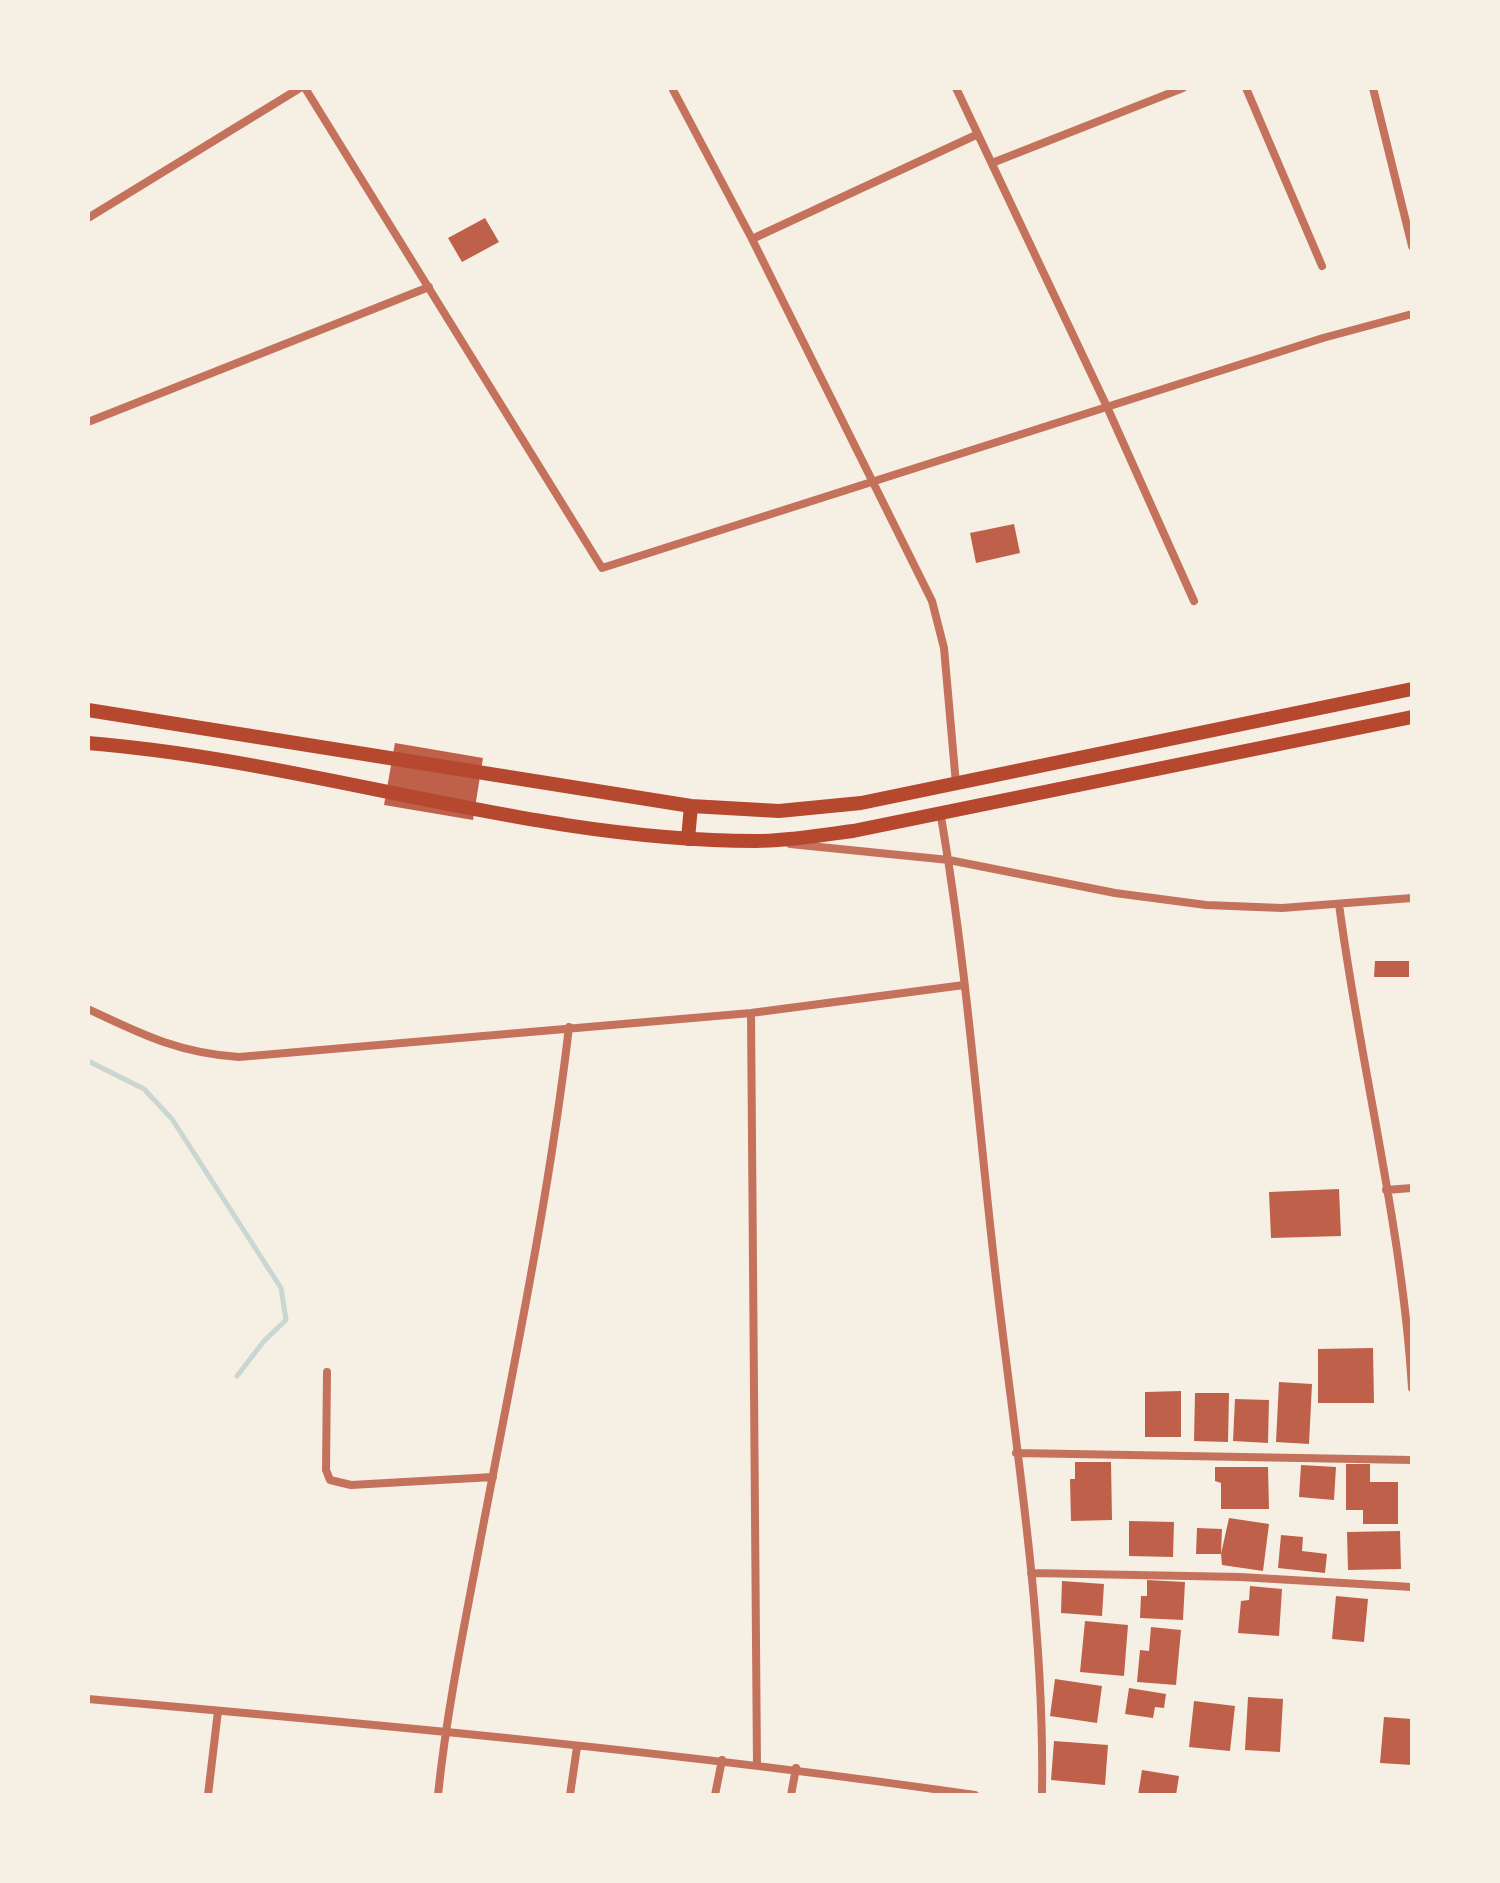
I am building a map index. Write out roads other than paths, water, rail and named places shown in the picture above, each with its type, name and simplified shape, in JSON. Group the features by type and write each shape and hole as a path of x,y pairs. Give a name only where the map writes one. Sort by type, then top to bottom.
{"highway":[{"path":"88,710 691,806 756,812 861,803 1412,689"},
{"path":"88,743 227,762 527,817 688,839 759,841 853,831 1412,717"},
{"path":"688,839 691,806"}],"street":[{"path":"88,218 302,88 429,287 600,568 1108,409 1323,338 1412,314"},
{"path":"672,88 752,239 871,484 932,601 944,648 956,784"},
{"path":"956,88 1108,409 1194,601"},
{"path":"992,163 1183,88"},
{"path":"1246,88 1322,266"},
{"path":"1373,88 1412,246"},
{"path":"752,239 976,135"},
{"path":"88,422 429,287"},
{"path":"940,811 964,985 1031,1573 1043,1725 1042,1795"},
{"path":"759,841 949,860 1115,893 1206,905 1282,908 1412,898"},
{"path":"1339,904 1352,1003 1386,1190 1412,1388"},
{"path":"88,1009 169,1046 200,1054 239,1057 751,1013 964,985"},
{"path":"751,1013 757,1765"},
{"path":"438,1795 445,1730 557,1116 569,1027"},
{"path":"1386,1190 1412,1188"},
{"path":"327,1372 326,1470 330,1480 351,1485 493,1477"},
{"path":"1016,1453 1412,1460"},
{"path":"1031,1573 1240,1577 1412,1587"},
{"path":"88,1699 445,1730 577,1747 796,1768 975,1795"},
{"path":"208,1795 218,1711"},
{"path":"570,1795 577,1747"},
{"path":"715,1795 722,1760"},
{"path":"791,1795 796,1768"}],"waterway":[{"path":"88,1061 144,1089 172,1119 281,1288 286,1320 264,1341 237,1376"}]}
